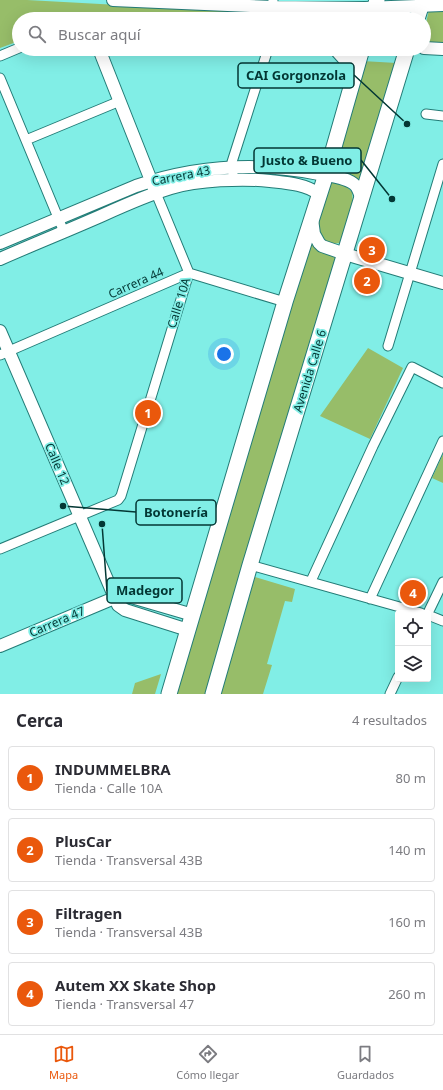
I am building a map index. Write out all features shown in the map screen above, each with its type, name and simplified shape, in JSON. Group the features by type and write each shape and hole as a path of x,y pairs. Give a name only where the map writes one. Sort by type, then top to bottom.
{"main road":[{"path":"343,56 346,59 352,82"},
{"path":"169,694 285,302 325,176 360,56"},
{"name":"Avenida Calle 6","path":"213,694 250,565 406,56"}],"street":[{"path":"113,0 272,9 420,8 443,5"},
{"path":"431,48 443,49"},
{"path":"0,56 12,51"},
{"name":"Calle 10A","path":"0,548 118,500 121,496 189,273 102,56"},
{"path":"234,180 232,162 266,56"},
{"path":"0,78 64,232"},
{"path":"26,140 120,102"},
{"path":"426,114 443,116"},
{"path":"388,346 441,179 443,164"},
{"name":"Carrera 43","path":"0,243 152,181 194,172 233,167 273,168 347,180 354,184 362,200"},
{"name":"Carrera 43","path":"0,259 156,193 187,185 234,180 266,181 299,185 310,188 319,194"},
{"path":"312,218 314,234 319,243 329,248 443,283"},
{"path":"189,273 285,302"},
{"name":"Carrera 44","path":"4,354 189,273"},
{"name":"Calle 12","path":"0,331 4,354 79,515 114,597"},
{"path":"311,581 373,446 412,367 443,383"},
{"path":"370,599 443,441"},
{"path":"250,565 410,610"},
{"path":"430,610 443,582"},
{"name":"Carrera 47","path":"0,646 114,597 128,596 193,615"},
{"path":"114,597 118,605 125,610 188,630"},
{"path":"431,615 443,621"},
{"path":"390,694 396,682"}],"green space":[{"path":"0,0 27,0 245,12 12,12 12,44 0,48"},
{"path":"429,10 443,11 443,44 431,43 431,12 429,12"},
{"path":"362,61 397,63 361,188 331,172"},
{"path":"331,183 341,183 347,187 352,192 353,203 347,231 340,243 331,244 325,243 317,226 326,189"},
{"path":"311,239 338,257 206,694 175,694"},
{"path":"368,348 403,368 370,439 320,416"},
{"path":"443,454 443,483 432,478"},
{"path":"255,577 295,589 292,602 285,601 267,664 272,665 263,694 221,694"},
{"path":"161,674 155,694 132,694 135,683"}],"place":[{"name":"CAI Gorgonzola","path":"407,124"},
{"name":"Justo & Bueno","path":"392,199"},
{"name":"Filtragen","path":"372,250"},
{"name":"PlusCar","path":"367,281"},
{"name":"INDUMMELBRA","path":"148,413"},
{"name":"Botonería","path":"63,506"},
{"name":"Madegor","path":"102,524"},
{"name":"Autem XX Skate Shop","path":"413,593"}]}
